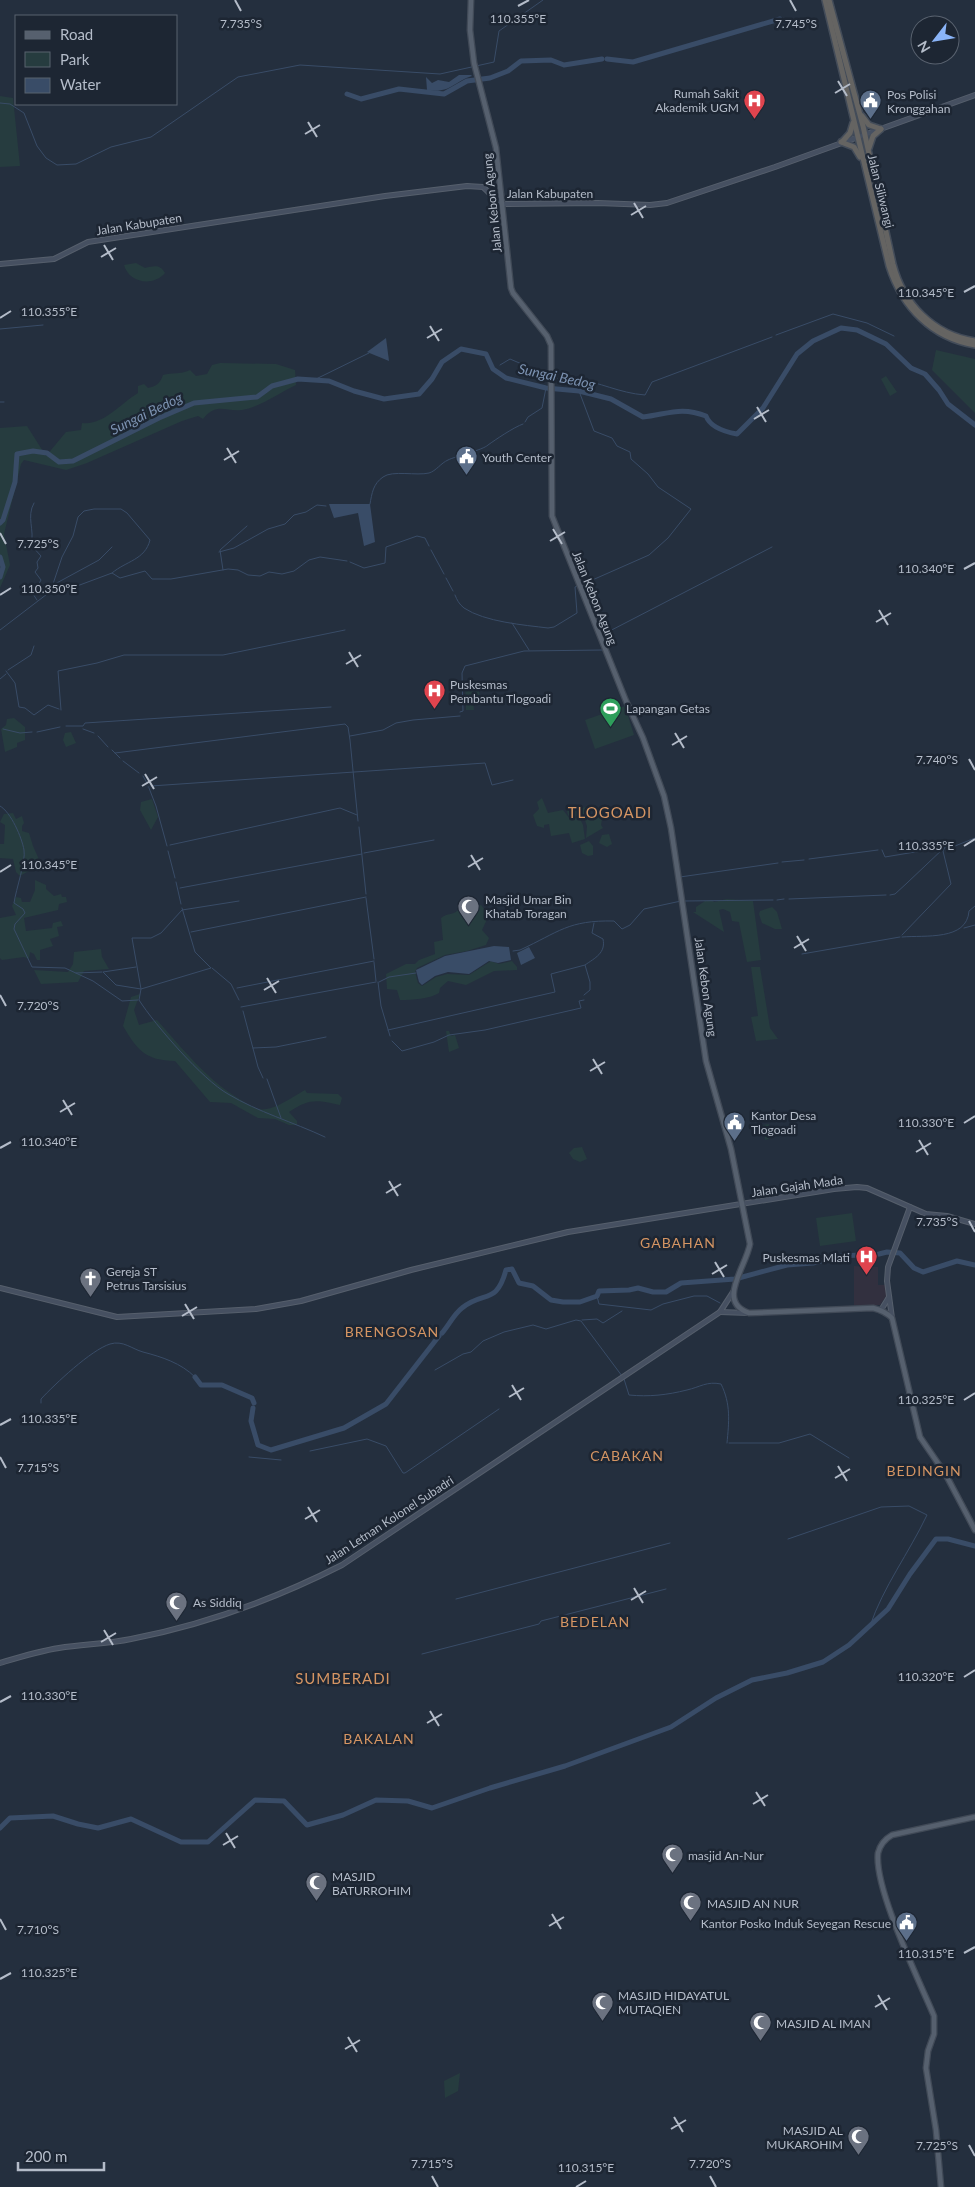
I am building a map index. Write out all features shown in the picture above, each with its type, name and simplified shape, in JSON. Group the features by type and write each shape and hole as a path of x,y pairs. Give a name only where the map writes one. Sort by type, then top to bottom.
{"highway":[{"name":"Jalan Siliwangi","path":"824,0 846,76 857,103 894,271 905,295 918,312 940,328 975,343"},
{"path":"824,0 850,104"},
{"name":"Jalan Siliwangi","path":"831,0 850,104 891,272 905,301 918,317 957,341 975,343"},
{"path":"831,0 857,103 867,123 881,129 871,140 869,156"},
{"path":"852,112 852,128 841,142 856,149 867,176"},
{"path":"895,265 908,295 922,312 947,330 975,343"}],"main road":[{"name":"Jalan Kebon Agung","path":"471,0 470,30 474,63 496,148 510,288 550,342 552,374 552,516 626,701 643,738 664,796 672,828 696,980 706,1061 724,1124 743,1204 750,1244 733,1292"},
{"name":"Jalan Kabupaten","path":"0,264 54,259 88,242 456,187 478,185 483,187 501,204 604,203 650,205 668,203 775,167 975,95"},
{"name":"Jalan Gajah Mada","path":"0,1288 117,1317 242,1311 301,1301 411,1270 568,1232 857,1187 867,1188 926,1214 948,1216 975,1224"},
{"path":"910,1207 888,1267 887,1281 892,1318 920,1437 946,1475 975,1530"},
{"path":"720,1312 733,1292"},
{"path":"733,1292 736,1304 743,1311 749,1313"},
{"path":"881,1310 889,1297"},
{"path":"720,1312 749,1313 867,1308 881,1310 892,1318"},
{"name":"Jalan Letnan Kolonel Subadri","path":"0,1663 40,1652 115,1642 159,1633 249,1607 342,1565 720,1312"},
{"path":"940,2187 936,2130 926,2068 928,2051 934,2034 934,2016 882,1884 878,1853 883,1842 892,1835 975,1817"}],"shaded area":[{"name":"Puskesmas Mlati","path":"854,1266 878,1267 878,1285 886,1285 886,1296 880,1305 854,1305"}],"green space":[{"path":"0,96 13,98 20,166 0,167"},
{"path":"136,263 145,268 159,267 165,273 154,280 142,281 136,279 131,276 124,265"},
{"path":"936,350 975,359 975,413 932,370"},
{"path":"220,363 276,364 295,370 296,385 248,409 217,409 203,419 198,416 182,421 87,463 66,470 24,460 21,464 4,534 10,565 0,588 0,428 27,426 46,456 66,432 81,430 82,423 97,421 112,413 138,393 138,386 144,384 148,388 159,383 163,375 190,370 196,376 207,374 212,365"},
{"path":"886,376 897,392 890,396 881,379"},
{"path":"478,681 480,701 473,701 474,710 466,710 465,682"},
{"name":"Lapangan Getas","path":"625,706 634,735 595,749 585,720"},
{"path":"14,718 25,727 25,740 17,743 17,747 5,752 1,729 6,725 7,719"},
{"path":"71,732 76,743 66,747 63,740 65,733"},
{"path":"542,798 548,813 563,810 570,819 579,817 583,825 585,839 572,843 569,833 551,836 549,824 544,825 544,828 537,826 533,815 539,809 537,802"},
{"path":"152,799 158,817 151,830 140,810 141,802"},
{"path":"574,805 580,805 583,808 588,806 592,810 589,812 591,815 600,815 603,828 586,838 587,826 583,814 571,818 568,815 567,810"},
{"path":"13,813 16,819 22,816 24,823 22,831 29,833 41,864 20,876 16,872 13,859 0,858 0,844 4,844 5,825 0,822 4,814"},
{"path":"609,834 612,844 607,847 599,843 602,835"},
{"path":"589,841 593,846 593,855 588,856 582,853 580,845"},
{"path":"35,880 46,885 46,889 54,896 61,894 62,897 66,897 67,902 59,904 58,910 24,918 26,931 52,928 53,923 61,921 63,926 57,927 59,936 50,939 53,946 40,950 40,960 37,960 34,954 30,952 29,959 24,957 2,960 0,958 0,918 16,915 12,906 16,897 21,898 22,902 30,902 35,890"},
{"path":"727,899 753,901 761,960 747,962 739,922 732,921 730,912 723,909 719,910 724,932 693,912 696,912 696,907 705,901 712,900 714,902"},
{"path":"481,905 489,915 482,930 489,938 486,945 445,955 417,968 415,972 418,983 422,986 436,977 447,974 469,975 491,961 499,964 512,961 517,970 494,971 466,985 448,981 440,988 439,993 421,999 400,1000 397,990 387,989 386,974 406,964 415,964 419,960 435,954 434,942 443,940 441,918 458,910 464,911"},
{"path":"772,907 777,912 782,929 775,929 762,923 760,911"},
{"path":"101,949 102,957 109,969 84,971 78,982 41,984 34,970 68,972 73,964 74,952"},
{"path":"751,967 760,967 770,1028 778,1039 756,1041 751,1017 758,1016"},
{"path":"140,994 134,1010 139,1025 157,1020 206,1074 252,1107 258,1109 270,1108 305,1090 307,1093 338,1094 342,1098 340,1105 319,1101 302,1104 289,1112 297,1121 297,1125 289,1125 275,1119 258,1118 231,1103 210,1102 175,1061 156,1059 149,1056 138,1048 128,1035 123,1026 131,997"},
{"path":"446,1031 449,1031 451,1036 455,1035 459,1048 449,1052"},
{"path":"769,1124 772,1138 765,1140 763,1125"},
{"path":"582,1147 587,1159 580,1162 573,1159 569,1153 574,1148"},
{"path":"852,1213 856,1241 820,1246 816,1218"},
{"path":"460,2073 458,2091 445,2098 444,2081"}],"water":[{"path":"459,75 472,76 446,89 427,90 426,77 432,83 438,80 449,82"},
{"path":"386,338 389,361 367,352"},
{"path":"329,504 370,504 375,542 364,546 358,513 334,518"},
{"path":"494,946 509,947 511,960 498,963 489,961 469,974 448,972 435,976 422,985 419,982 416,970 445,956"},
{"path":"529,947 535,958 521,965 517,953"}],"waterway":[{"path":"0,103 10,104 24,113 37,146 46,158 57,165 76,164 111,147 151,137 238,77 300,65 440,74 494,62 499,31 543,0"},
{"path":"607,59 633,62 780,19"},
{"path":"347,94 361,99 399,89 444,94 467,81 490,78 508,71 521,61 551,60 564,65 602,59"},
{"path":"776,335 833,314 867,323 894,336"},
{"path":"0,329 43,325"},
{"name":"Sungai Bedog","path":"0,523 3,520 15,482 17,454 33,451 47,453 59,462 73,461 159,418 194,403 257,397 272,386 298,379 329,381 354,391 384,399 419,394 432,379 442,362 461,349 486,354 493,369 506,378 546,388 579,391 611,399 643,417 682,411 697,413 706,416 711,423 719,428 737,434 763,408 797,354 813,341 841,328 857,330 886,344 911,368 925,374 948,404 975,425"},
{"path":"553,377 585,380 645,395 652,382 772,337"},
{"path":"314,380 369,353"},
{"path":"500,365 510,359 550,376"},
{"path":"525,422 528,417 542,408 546,388"},
{"path":"579,391 594,431 612,438 617,446 630,452 631,459 648,474 658,487 691,509 668,538 649,555 581,585"},
{"path":"370,504 372,492 383,477 398,473 429,473 448,460 485,447 523,424"},
{"path":"34,503 31,513 31,545 41,556 37,562 38,568 35,572 41,580 33,594 37,600"},
{"path":"219,552 234,548 268,529 285,524 294,515 306,512 317,505 326,506"},
{"path":"51,590 62,557 73,536 78,517 84,511 121,509 127,513 150,540 144,552 112,573"},
{"path":"223,570 220,550 247,526"},
{"path":"350,562 364,568 385,563 386,547 417,536 425,538 429,546"},
{"path":"53,585 99,560 112,547"},
{"path":"602,635 772,547"},
{"path":"431,550 444,574"},
{"name":"Sungai Bedog","path":"0,557 3,567 0,577"},
{"path":"0,630 51,591 66,586 77,586 112,573 120,578 145,571 152,579 171,579 228,569 238,570 248,575 260,576 269,572 282,574 294,571 309,560 320,557 347,561"},
{"path":"446,578 453,591"},
{"path":"455,595 458,602 464,608 483,617 548,628 554,627 577,613 575,587 577,586"},
{"path":"580,592 587,610"},
{"path":"512,623 529,650"},
{"path":"61,710 58,671 124,655 223,655 345,630"},
{"path":"8,670 31,655 34,646"},
{"path":"460,712 463,711 462,673 465,666 524,651 604,650"},
{"path":"6,671 15,683 19,707 25,708 34,715 48,705 59,709"},
{"path":"0,679 6,674"},
{"path":"66,726 83,726 85,723 331,707"},
{"path":"350,736 383,730 396,723 460,716"},
{"path":"115,753 345,724 348,727 350,740 358,821"},
{"path":"37,732 60,727"},
{"path":"3,729 20,733 32,732"},
{"path":"83,729 94,733"},
{"path":"98,736 108,747"},
{"path":"112,750 120,758"},
{"path":"123,761 139,773"},
{"path":"151,786 485,763 492,785 513,780"},
{"path":"143,776 147,783"},
{"path":"149,788 167,846"},
{"path":"0,806 8,814 15,826 24,850 24,861 14,903 23,909 25,913 15,924 14,929 32,967 65,968 93,981 122,1001 138,1000"},
{"path":"170,845 340,808 357,815"},
{"path":"359,827 366,894"},
{"path":"890,895 895,894 945,847 955,846 975,838"},
{"path":"364,853 434,840"},
{"path":"882,850 885,857 945,847 943,851 951,884 902,935"},
{"path":"809,859 878,850"},
{"path":"168,851 175,878"},
{"path":"180,888 362,854"},
{"path":"782,862 804,860"},
{"path":"680,877 778,863"},
{"path":"176,882 181,904"},
{"path":"789,899 886,895"},
{"path":"191,932 366,897"},
{"path":"366,898 374,959"},
{"path":"777,900 784,899"},
{"path":"684,901 773,900"},
{"path":"239,901 182,910 161,933 151,938 132,938 141,989 139,1000 180,1051 218,1087 251,1106 325,1137"},
{"path":"513,951 520,950 574,925 598,921 614,921 622,929 630,925 644,909 681,901"},
{"path":"902,937 933,936 953,932 961,927 966,921 969,911 975,906"},
{"path":"136,967 103,972 116,985 141,989 211,968 195,952 182,908"},
{"path":"584,995 590,990 590,982 585,965 599,955 603,948 603,939 592,933 594,923"},
{"path":"964,928 975,925"},
{"path":"802,954 900,937"},
{"path":"237,988 374,961"},
{"path":"374,962 376,981"},
{"path":"388,1030 555,992 551,974 585,965"},
{"path":"212,968 231,984 239,1000"},
{"path":"76,973 102,972"},
{"path":"379,982 389,977 416,973"},
{"path":"241,1007 376,982"},
{"path":"378,982 381,1006 390,1036"},
{"path":"392,1041 402,1051 434,1042 449,1035 485,1030 581,1008 579,1001 584,1000"},
{"path":"243,1011 258,1067 263,1078"},
{"path":"253,1048 276,1047 326,1037"},
{"path":"267,1079 281,1118"},
{"path":"442,1333 456,1313 470,1303 493,1293 498,1289 506,1270 512,1269 519,1283 533,1286 551,1300 580,1302 597,1296 599,1291 638,1288 653,1292 666,1292 681,1283 735,1279 787,1265 813,1263 841,1256 887,1252 900,1253 914,1268 923,1272 957,1261 975,1265"},
{"path":"597,1296 599,1304 651,1310 663,1304 694,1296 707,1296 720,1303"},
{"path":"582,1320 597,1319 603,1323 622,1311"},
{"path":"435,1370 463,1354 471,1352 483,1341 504,1332 533,1325 546,1329 576,1320 581,1321 622,1376"},
{"path":"253,1408 251,1421 258,1445 271,1450 344,1428 386,1404 439,1336"},
{"path":"41,1403 41,1399 84,1360 102,1347 115,1343 171,1361 195,1377"},
{"path":"195,1377 201,1385 222,1385 252,1398 254,1403"},
{"path":"624,1379 629,1395 636,1396 651,1396 687,1390 708,1384 721,1384 728,1406 727,1443"},
{"path":"310,1451 367,1439 386,1446 403,1473 405,1473 499,1409"},
{"path":"729,1443 779,1443 810,1434 849,1458"},
{"path":"249,1457 281,1460"},
{"path":"788,1539 881,1507 909,1506 927,1515 889,1584 870,1626"},
{"path":"0,1828 10,1818 53,1816 98,1828 131,1819 181,1842 208,1842 255,1800 284,1801 307,1825 343,1815 376,1800 408,1801 432,1808 490,1788 565,1766 671,1727 716,1698 752,1680 787,1673 823,1662 849,1645 888,1609 910,1574 936,1539 948,1539 975,1546"},
{"path":"456,1599 670,1543"},
{"path":"422,1654 666,1589"}],"place":[{"name":"Rumah Sakit Akademik UGM","path":"755,119"},
{"name":"Pos Polisi Kronggahan","path":"871,120"},
{"name":"Youth Center","path":"466,476"},
{"name":"Puskesmas Pembantu Tlogoadi","path":"434,710"},
{"name":"Lapangan Getas","path":"610,727"},
{"name":"Masjid Umar Bin Khatab Toragan","path":"469,925"},
{"name":"Kantor Desa Tlogoadi","path":"735,1141"},
{"name":"Puskesmas Mlati","path":"866,1276"},
{"name":"Gereja ST Petrus Tarsisius","path":"90,1297"},
{"name":"As Siddiq","path":"177,1621"},
{"name":"masjid An-Nur","path":"672,1874"},
{"name":"MASJID BATURROHIM","path":"316,1902"},
{"name":"MASJID AN NUR","path":"691,1922"},
{"name":"Kantor Posko Induk Seyegan Rescue","path":"907,1942"},
{"name":"MASJID HIDAYATUL MUTAQIEN","path":"602,2021"},
{"name":"MASJID AL IMAN","path":"760,2042"},
{"name":"MASJID AL MUKAROHIM","path":"859,2156"}],"district":[{"name":"TLOGOADI","path":"610,812"},
{"name":"GABAHAN","path":"678,1242"},
{"name":"BRENGOSAN","path":"392,1331"},
{"name":"CABAKAN","path":"627,1455"},
{"name":"BEDINGIN","path":"924,1470"},
{"name":"BEDELAN","path":"595,1621"},
{"name":"SUMBERADI","path":"343,1678"},
{"name":"BAKALAN","path":"379,1738"}]}
